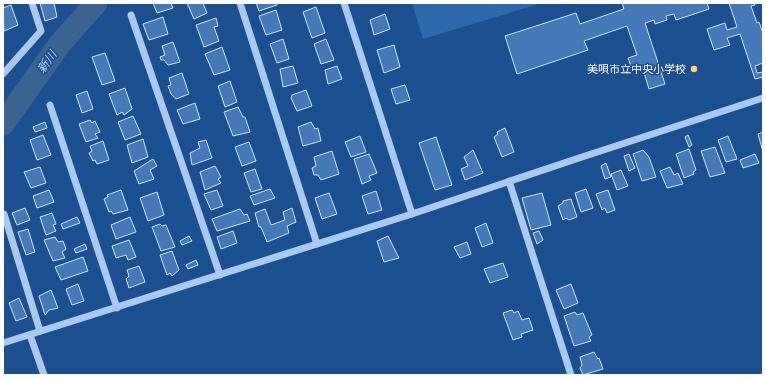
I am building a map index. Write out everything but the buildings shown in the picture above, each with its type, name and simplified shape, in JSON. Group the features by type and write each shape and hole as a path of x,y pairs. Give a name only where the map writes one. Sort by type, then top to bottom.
{"street":[{"path":"3,74 41,31 32,3"},
{"path":"240,3 317,244"},
{"path":"344,3 412,214"},
{"path":"131,14 220,275"},
{"path":"3,343 412,214 763,98"},
{"path":"50,105 117,308"},
{"path":"509,181 571,375"},
{"path":"4,214 40,331"},
{"path":"30,335 44,375"}],"shaded area":[{"path":"412,3 542,3 423,39"}],"waterway":[{"name":"新川","path":"3,124 59,45 96,3"}],"place":[{"name":"美唄市立中央小学校","path":"694,69"}]}
